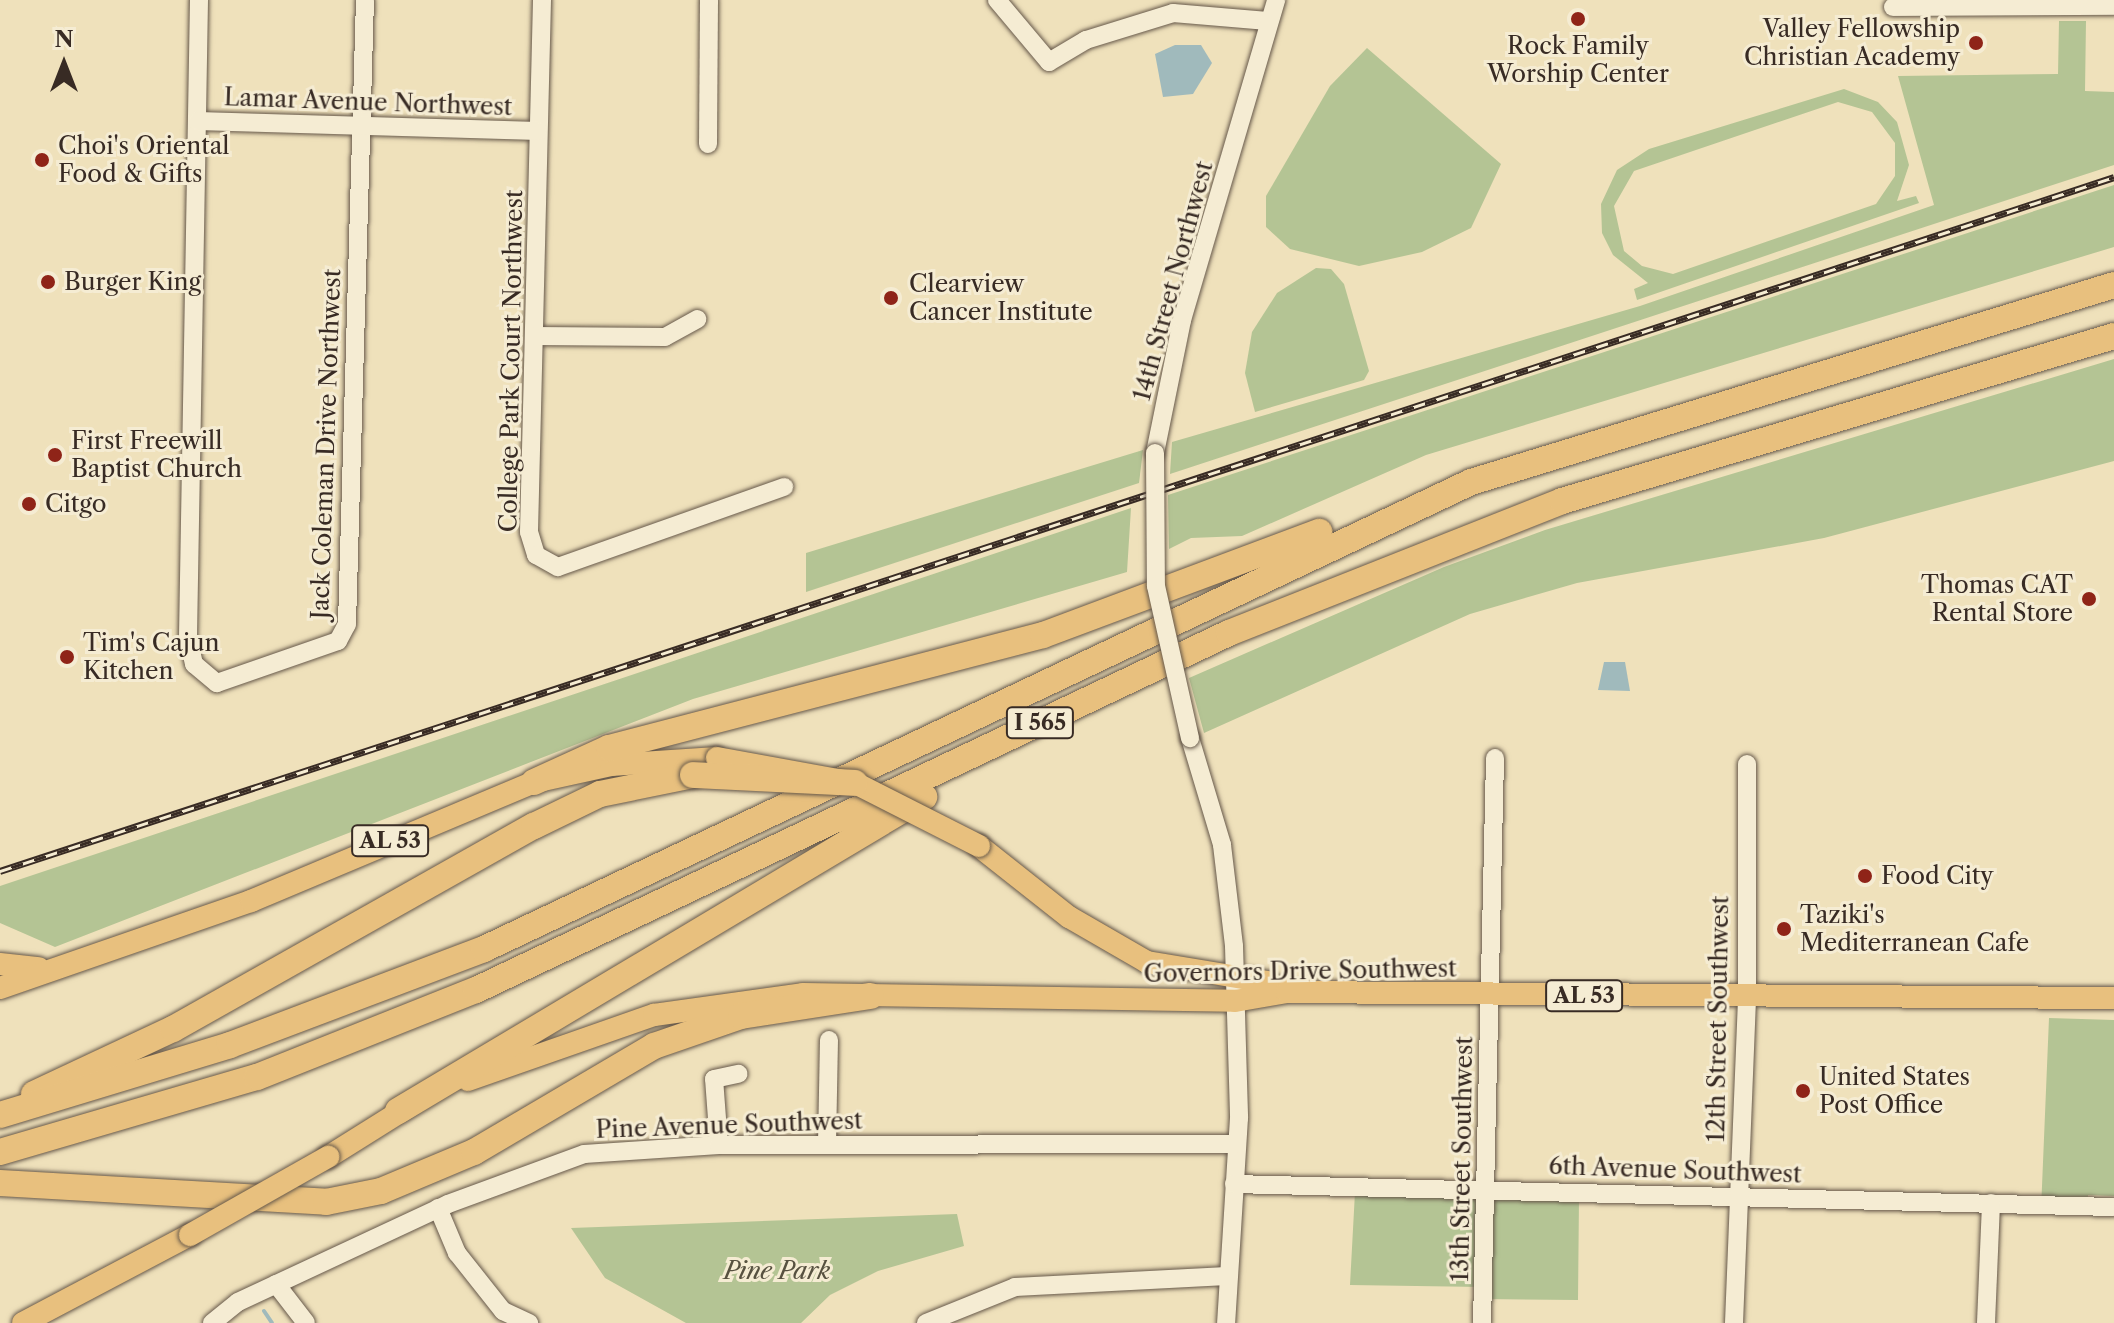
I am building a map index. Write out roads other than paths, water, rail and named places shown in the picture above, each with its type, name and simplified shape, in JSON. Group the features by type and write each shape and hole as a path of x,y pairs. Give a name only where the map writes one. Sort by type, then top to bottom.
{"highway":[{"name":"I 565","path":"0,1113 230,1045 484,949 1471,482 2114,285"},
{"name":"I 565","path":"0,1152 257,1077 476,990 1229,633 1562,501 2106,338"},
{"path":"534,782 609,748 1043,635 1471,482"},
{"path":"398,1111 912,805 932,792 944,769"},
{"path":"0,1113 173,1029 534,826 600,794 693,775 855,783"},
{"path":"0,1183 326,1202 367,1194 474,1152 654,1046 741,1016 870,996"}],"main road":[{"name":"AL 53","path":"0,988 251,901 534,782 611,765 717,758 855,783 979,846 1107,942 1234,990"},
{"name":"AL 53","path":"0,964 72,965"},
{"name":"Governors Drive Southwest","path":"870,996 1234,990 1747,998 2114,998"},
{"name":"AL 53","path":"23,1323 62,1308 328,1157 398,1111 573,1039 654,1015 752,997 870,996"},
{"path":"39,1323 62,1308"}],"street":[{"name":"Jack Coleman Drive Northwest","path":"199,0 188,638 194,664 217,683 338,641 347,624 358,127 365,0"},
{"name":"College Park Court Northwest","path":"542,0 529,532 536,555 558,567 784,487"},
{"path":"708,144 709,0"},
{"path":"997,0 1049,62 1086,40 1173,13 1268,21"},
{"name":"14th Street Northwest","path":"1226,1323 1237,1144 1234,990 1226,868 1190,738 1156,586 1155,453 1182,320 1276,0"},
{"path":"1893,7 2114,6"},
{"name":"Lamar Avenue Northwest","path":"198,121 538,131"},
{"path":"534,336 665,337 697,319"},
{"name":"13th Street Southwest","path":"1482,1323 1495,758"},
{"name":"12th Street Southwest","path":"1734,1323 1747,998 1747,764"},
{"path":"827,1144 829,1040"},
{"path":"719,1145 714,1079 738,1074"},
{"name":"Pine Avenue Southwest","path":"212,1323 276,1284 438,1208 584,1154 719,1145 1237,1144"},
{"name":"6th Avenue Southwest","path":"1234,1184 2114,1207"},
{"path":"1986,1323 1991,1203"},
{"path":"438,1208 457,1253 503,1311 529,1323"},
{"path":"926,1323 1028,1285 1227,1276"},
{"path":"276,1284 306,1323"}],"water":[{"path":"1175,45 1201,45 1212,63 1193,94 1163,97 1155,54"},
{"path":"1604,662 1625,662 1630,691 1598,690"}],"waterway":[{"path":"264,1311 272,1323"}],"railway":[{"path":"0,871 2114,177"}],"place":[{"name":"Rock Family Worship Center","path":"1578,19"},
{"name":"Valley Fellowship Christian Academy","path":"1976,43"},
{"name":"Choi's Oriental Food & Gifts","path":"42,160"},
{"name":"Burger King","path":"48,282"},
{"name":"Clearview Cancer Institute","path":"891,298"},
{"name":"First Freewill Baptist Church","path":"55,455"},
{"name":"Citgo","path":"29,504"},
{"name":"Thomas CAT Rental Store","path":"2089,599"},
{"name":"Tim's Cajun Kitchen","path":"67,657"},
{"name":"Food City","path":"1865,876"},
{"name":"Taziki's Mediterranean Cafe","path":"1784,929"},
{"name":"United States Post Office","path":"1803,1091"}],"park label":[{"name":"Pine Park","path":"777,1271"}]}
